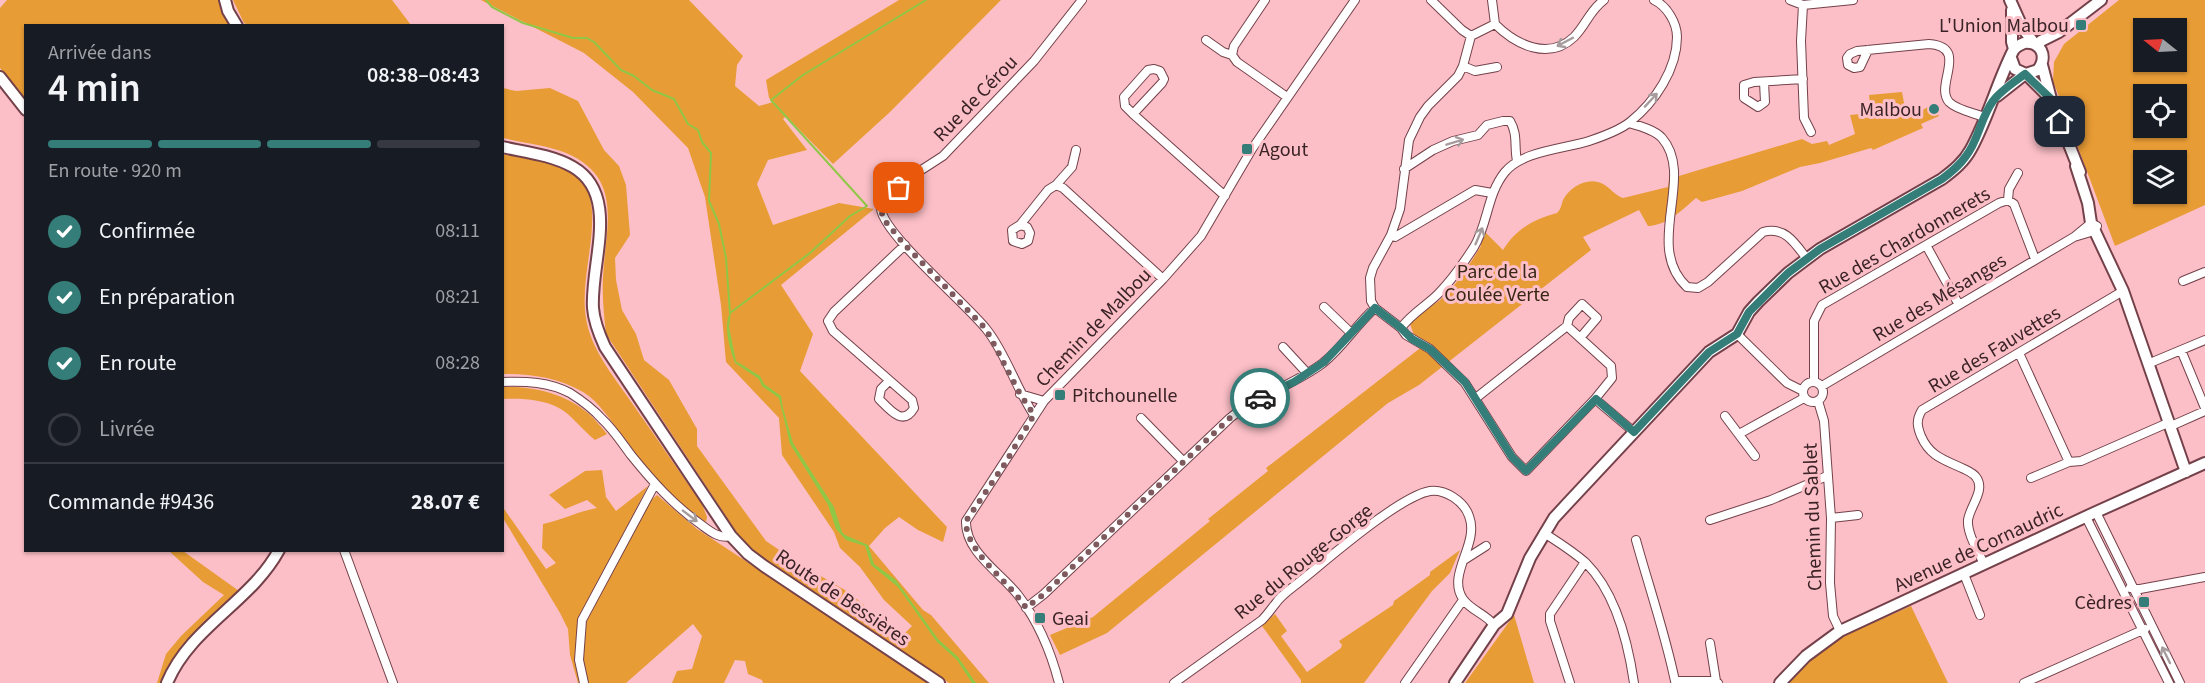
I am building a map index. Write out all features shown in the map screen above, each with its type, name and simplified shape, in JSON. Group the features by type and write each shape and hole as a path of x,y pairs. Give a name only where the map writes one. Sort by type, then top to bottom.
{"street":[{"path":"225,0 236,24"},
{"name":"Rue de Cérou","path":"904,244 885,221 881,209 888,197 909,178 943,156 1034,61 1082,0"},
{"path":"1232,55 1234,46 1266,0"},
{"name":"Chemin de Malbou","path":"1059,683 1051,654 1026,608 1018,595 975,548 966,530 966,521 1044,401 1163,279 1201,236 1244,161 1354,0"},
{"path":"1492,0 1495,24 1512,40 1536,49 1563,45 1573,37 1594,8 1604,0"},
{"path":"1401,328 1407,320 1436,296 1459,270 1476,244 1492,193 1504,172 1517,160 1590,141 1629,123 1660,90 1677,50 1677,32 1667,3 1654,0"},
{"path":"1790,0 1803,5 1853,0"},
{"path":"2036,45 2041,40 2060,32 2101,0"},
{"path":"1436,2 1471,36"},
{"path":"2011,3 2023,29 2042,51 2051,99 2093,206 2094,227 2112,254 2186,472"},
{"path":"2011,3 2015,69 2026,74 2051,99"},
{"path":"1803,5 1801,41 1804,118 1811,132"},
{"path":"1495,24 1471,36 1458,76 1420,117 1409,140 1400,209 1391,235 1373,268 1370,278 1371,301 1375,308 1412,339 1430,349 1465,382 1512,457 1526,471 1596,399 1612,378 1611,366 1567,326"},
{"path":"1995,98 2026,74 2033,74 2043,62 2060,32"},
{"path":"1206,40 1223,52 1232,55 1237,62 1287,97"},
{"path":"1455,683 1494,625 1507,614 1530,558 1544,533 1566,505 1709,352 1737,334 1749,312 1758,302 1807,259 1820,249 1953,171 1971,148 2013,53 2024,43 2036,45"},
{"path":"1868,50 1938,45 1946,52 1950,62 1945,90 1948,101 1984,117"},
{"path":"1463,66 1475,71 1497,67"},
{"path":"1133,114 1162,83 1164,79 1160,71 1148,70 1124,97 1125,106 1133,114 1225,196"},
{"path":"0,77 24,107"},
{"path":"1764,82 1803,79"},
{"path":"1404,170 1433,150 1453,141 1478,135 1486,125 1503,121 1510,121 1515,129 1514,147 1517,160"},
{"path":"1629,123 1662,137 1674,159 1670,251 1675,272 1688,286 1698,288 1708,282 1763,232 1771,230 1780,231 1791,238 1807,259"},
{"name":"Route de Bessières","path":"504,147 550,158 571,166 586,177 596,193 600,229 593,285 593,310 599,334 605,347 731,536 748,554 764,566 939,683"},
{"path":"1020,225 1048,190 1056,186 1072,167 1076,150"},
{"name":"Rue des Chardonnerets","path":"2008,200 2009,189 2018,172"},
{"path":"1056,186 1063,188 1163,279"},
{"path":"1391,235 1395,237 1475,190 1492,193"},
{"name":"Rue des Chardonnerets","path":"1818,384 1814,321 1822,305 1999,203 2008,200"},
{"name":"Rue des Chardonnerets","path":"2008,200 2014,204 2035,259"},
{"name":"Rue des Mésanges","path":"1818,384 2094,227"},
{"path":"889,381 881,389 879,399 896,416 903,417 910,414 914,408 912,400 833,331 828,321 834,312 904,244 986,329 1020,394 1034,415"},
{"path":"1926,245 1959,305"},
{"path":"2183,280 2205,272"},
{"name":"Rue des Fauvettes","path":"1984,564 1968,529 1968,520 1979,491 1976,477 1931,453 1917,426 1918,417 1922,410 2123,291"},
{"path":"1476,398 1567,326 1569,318 1582,304 1598,318 1580,338"},
{"path":"1324,308 1351,333"},
{"path":"1026,608 1044,594 1242,408 1324,362 1363,318 1375,308"},
{"path":"1737,334 1787,383 1803,394 1810,402 1818,401 1823,395 1818,384 1805,385 1803,394 1739,434"},
{"path":"2150,363 2205,340"},
{"path":"1283,347 1307,373"},
{"path":"2031,478 2069,462 2081,461 2205,410 2181,350"},
{"path":"2019,353 2069,462"},
{"path":"504,382 554,386 584,403 603,419 655,484 688,515 722,537 731,536"},
{"path":"1020,394 1044,401"},
{"path":"1596,399 1634,432"},
{"name":"Chemin du Sablet","path":"1818,401 1824,421 1831,518 1833,616 1840,631"},
{"path":"1725,416 1755,456"},
{"path":"1141,418 1183,461"},
{"name":"Avenue de Cornaudric","path":"1780,683 1806,656 1840,631 2205,463"},
{"path":"1710,520 1771,500 1827,476"},
{"path":"584,683 579,660 582,620 655,484"},
{"name":"Rue du Rouge-Gorge","path":"1174,683 1262,620 1271,612 1275,603 1291,589 1390,512 1416,495 1438,491 1449,494 1463,506 1469,515 1472,538 1462,561 1459,578 1463,600"},
{"path":"2091,514 2132,587 2180,683"},
{"path":"2091,514 2123,591 2169,683"},
{"path":"1831,518 1858,515"},
{"path":"1544,533 1585,562 1607,592 1620,624 1634,683"},
{"path":"1636,540 1654,605 1666,636 1675,681 1717,682 1710,643"},
{"path":"1462,561 1486,546"},
{"path":"167,683 193,641 262,575 278,552"},
{"path":"345,552 393,683"},
{"path":"1570,683 1550,621 1550,614 1585,562"},
{"path":"1964,574 1980,615"},
{"path":"2123,591 2132,587 2140,589 2205,578"},
{"path":"1405,683 1463,600 1494,625"},
{"path":"2024,683 2152,626"}],"green space":[{"path":"7,0 220,0 226,19 230,24 24,24 24,99 0,68 0,8"},
{"path":"233,0 392,0 410,24 246,24"},
{"path":"481,0 689,0 743,56 737,65 735,86 759,106 773,102 769,98 766,80 899,0 1001,0 890,112 833,164 786,116 783,119 807,150 768,160 757,184 773,225 839,203 874,209 781,285 813,334 800,371 947,527 943,542 918,530 899,517 885,528 869,546 989,683 949,683 757,556 743,542 606,334 603,285 608,224 604,191 597,176 585,164 566,153 504,138 504,88 516,91 550,88 578,101 604,150 619,166 626,185 630,235 615,258 616,280 622,310 636,334 644,360 669,380 697,429 697,446 766,541 850,593 879,618 904,634 912,626 884,600 860,567 840,548 834,532 782,455 779,418 726,362 721,305 705,197 688,148 633,92 584,53"},
{"path":"2119,0 2205,0 2205,205 2115,246 2053,81 2054,62 2064,44"},
{"name":"Parc de la Coulée Verte","path":"1902,92 1907,119 1933,104 1939,116 1921,124 1923,128 1873,150 1871,148 1800,167 1742,191 1702,202 1696,198 1662,223 1648,226 1639,210 1583,237 1591,250 1419,385 1388,403 1107,633 1060,655 1050,635 1093,617 1210,521 1208,519 1268,471 1266,468 1428,342 1414,335 1410,324 1420,313 1440,300 1457,281 1481,246 1480,242 1485,232 1503,250 1526,226 1557,213 1570,190 1586,182 1603,184 1623,198 1668,187 1669,179 1802,139 1812,144 1827,141 1829,145 1855,134 1850,115 1871,113 1869,95"},
{"path":"504,154 563,169 582,182 588,191 592,220 585,303 586,318 593,342 605,364 702,504 707,517 706,522 660,483 589,396 554,380 504,374"},
{"path":"504,387 548,392 569,400 596,420 607,434 595,440 564,411 553,405 524,399 504,399"},
{"path":"602,470 606,497 616,511 648,486 579,618 582,683 578,683 570,655 568,629 504,520 504,509 546,569 556,563 542,548 543,524 597,508 587,500 565,509 549,495 585,471"},
{"path":"657,495 697,529 931,683 763,683 762,680 748,674 745,661 735,660 724,683 672,683 677,671 692,669 702,636 693,624 626,683 588,683 582,663 583,636 589,610 649,502"},
{"path":"1460,550 1450,573 1432,591 1364,683 1301,683 1262,626 1275,614 1287,631 1281,636 1307,672 1341,648 1339,641 1393,605 1394,601"},
{"path":"170,552 184,552 239,591 185,644 161,683 157,683 166,654 181,636 224,595 203,582"},
{"path":"1911,606 1948,683 1789,683 1819,652 1845,635"},
{"path":"1514,615 1534,683 1465,683"}],"shaded area":[{"path":"731,311 729,327 736,361 760,376 764,384 781,396 793,443 834,507 842,532 868,545 874,564 896,580 938,639 958,657 976,683 972,683 957,660 937,642 898,587 871,565 865,546 846,540 836,529 828,505 790,444 779,398 762,386 759,379 735,363 727,330"}],"waterway":[{"path":"486,0 492,7 523,23 573,38 587,38 594,42 621,70 634,76 652,90 674,99 688,124 698,130 702,142 711,153 709,201 719,224 726,258 730,313"},
{"path":"730,313 810,253 850,216 867,206 771,100 803,75 926,0"}],"way so far":[{"path":"899,188 883,203 881,209 885,221 904,244 986,329 1020,394 1034,415 966,521 969,540 1018,595 1026,608 1044,594 1230,418 1260,398"}],"place":[{"name":"L'Union Malbou","path":"2081,25"},
{"name":"Malbou","path":"1934,109"},
{"name":"Agout","path":"1247,149"},
{"name":"Pitchounelle","path":"1060,395"},
{"name":"Cèdres","path":"2144,602"},
{"name":"Geai","path":"1040,618"}],"route":[{"path":"1260,398 1294,382 1324,362 1341,346 1363,318 1375,308 1401,328 1406,335 1430,349 1465,382 1512,457 1526,471 1596,399 1634,432 1709,352 1737,334 1749,312 1788,273 1820,249 1953,171 1971,148 1995,98 2025,74 2051,99 2060,122"}]}
